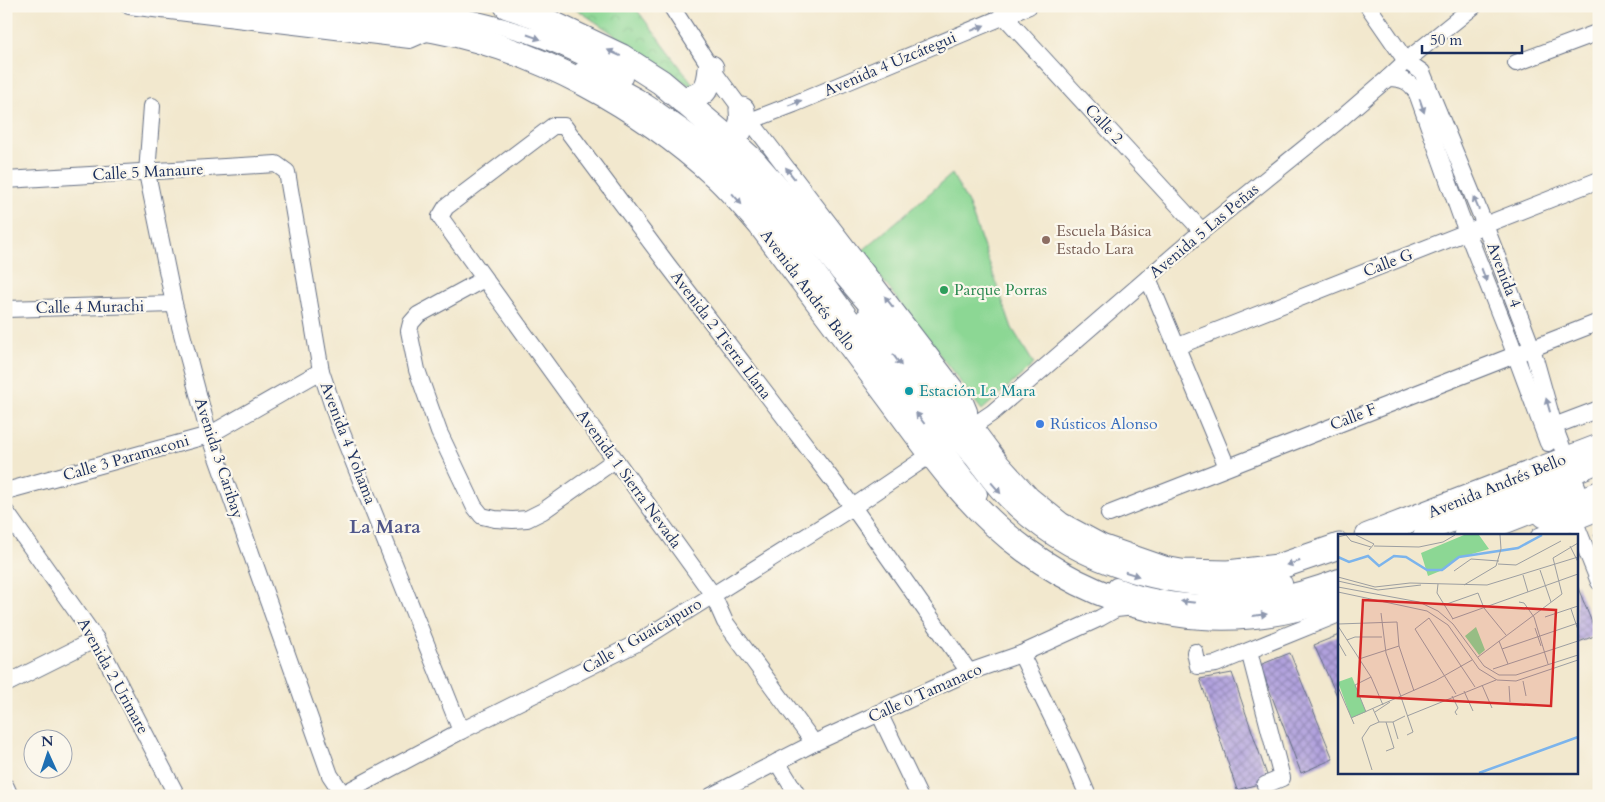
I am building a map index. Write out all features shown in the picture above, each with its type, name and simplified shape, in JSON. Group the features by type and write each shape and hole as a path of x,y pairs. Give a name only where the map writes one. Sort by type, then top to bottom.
{"highway":[{"name":"Avenida Andrés Bello","path":"232,6 359,19 434,30 502,48 538,62 579,82 649,123 727,134"},
{"name":"Avenida Andrés Bello","path":"507,6 534,15 622,57 661,82 727,134 798,213 843,271 922,364 949,441 982,513 1024,549 1060,574 1086,586 1144,607 1186,615 1249,617 1303,607 1338,595"},
{"path":"682,100 695,97 708,87 711,68"},
{"name":"Avenida Andrés Bello","path":"727,134 760,224 949,441 983,447 1028,499 1060,524 1101,547 1164,569 1181,572 1228,573 1255,571 1286,565 1338,546"},
{"name":"Avenida Andrés Bello","path":"1493,534 1573,481 1599,447"},
{"name":"Avenida Andrés Bello","path":"1375,534 1573,481"},
{"path":"1471,534 1551,503 1573,481"}],"street":[{"path":"129,6 410,40 434,30"},
{"path":"330,6 387,13 450,24 489,34 529,48 727,134"},
{"path":"402,6 494,24 544,40 627,79 706,130 727,134"},
{"path":"671,6 711,68 727,134"},
{"name":"Avenida 4 Uzcátegui","path":"727,134 1003,11 1029,6"},
{"name":"Avenida 4","path":"1368,6 1406,61 1422,72 1485,225 1532,348 1573,481"},
{"name":"Avenida 5 Las Peñas","path":"949,441 992,412 1202,231 1474,6"},
{"name":"Calle 2","path":"1003,11 1202,231"},
{"path":"1516,63 1599,32"},
{"path":"1388,78 1406,81 1416,91 1467,232 1515,354 1573,481 1599,582"},
{"name":"Avenida 3 Caribay","path":"152,106 147,173 174,304 209,435 330,775 342,795"},
{"name":"Avenida 2 Tierra Llana","path":"440,217 446,207 553,126 564,126 853,507 969,672"},
{"name":"Calle 5 Manaure","path":"6,180 276,164 287,172"},
{"name":"Avenida 4 Yohama","path":"287,172 321,371 340,428 461,731"},
{"name":"Calle G","path":"1178,346 1599,180"},
{"name":"Avenida 1 Sierra Nevada","path":"440,217 713,595 724,622 814,743"},
{"path":"1148,278 1227,466"},
{"path":"484,279 418,315 412,322 410,331 417,370 439,432 474,506 482,516 496,519 527,519 544,511 615,460"},
{"name":"Calle 4 Murachi","path":"6,309 174,304"},
{"name":"Calle F","path":"1109,514 1227,466 1599,322"},
{"name":"Calle 3 Paramaconi","path":"6,491 209,435 321,371"},
{"path":"1541,534 1573,481 1599,409"},
{"path":"949,441 1021,514 1048,534 1088,557 1136,576 1184,586 1246,588 1288,582 1338,568"},
{"path":"949,441 987,504 1020,534 1048,554 1091,576 1124,589 1178,601 1230,602 1296,592 1338,577"},
{"name":"Calle 1 Guaicaipuro","path":"342,795 461,731 635,644 853,507 949,441"},
{"path":"1449,534 1573,481 1599,465"},
{"path":"1427,534 1573,481"},
{"name":"Avenida 2 Urimare","path":"6,512 96,639 178,796"},
{"name":"Calle 0 Tamanaco","path":"711,796 814,743 969,672 1021,654 1116,609 1144,607"},
{"path":"1195,652 1198,666 1216,664 1338,614"},
{"path":"6,684 96,639"},
{"path":"1249,651 1282,778 1265,784"},
{"path":"1021,654 1072,758 1088,796"},
{"path":"879,713 919,796"},
{"path":"777,762 798,796"},
{"path":"6,787 10,796"}],"green space":[{"path":"572,6 634,6 699,92"},
{"name":"Parque Porras","path":"952,174 969,205 1012,328 1034,364 982,410 861,252"}],"building":[{"path":"1599,533 1599,546 1594,535"},
{"path":"1578,588 1597,635 1578,642"},
{"path":"1338,635 1338,698 1314,645"},
{"path":"1290,653 1333,759 1301,773 1260,665"},
{"path":"1232,673 1269,781 1237,790 1200,679"}],"place":[{"name":"Escuela Básica Estado Lara","path":"1046,240"},
{"name":"Parque Porras","path":"944,290"},
{"name":"Estación La Mara","path":"909,391"},
{"name":"Rústicos Alonso","path":"1040,424"}],"district":[{"name":"La Mara","path":"385,527"}]}
